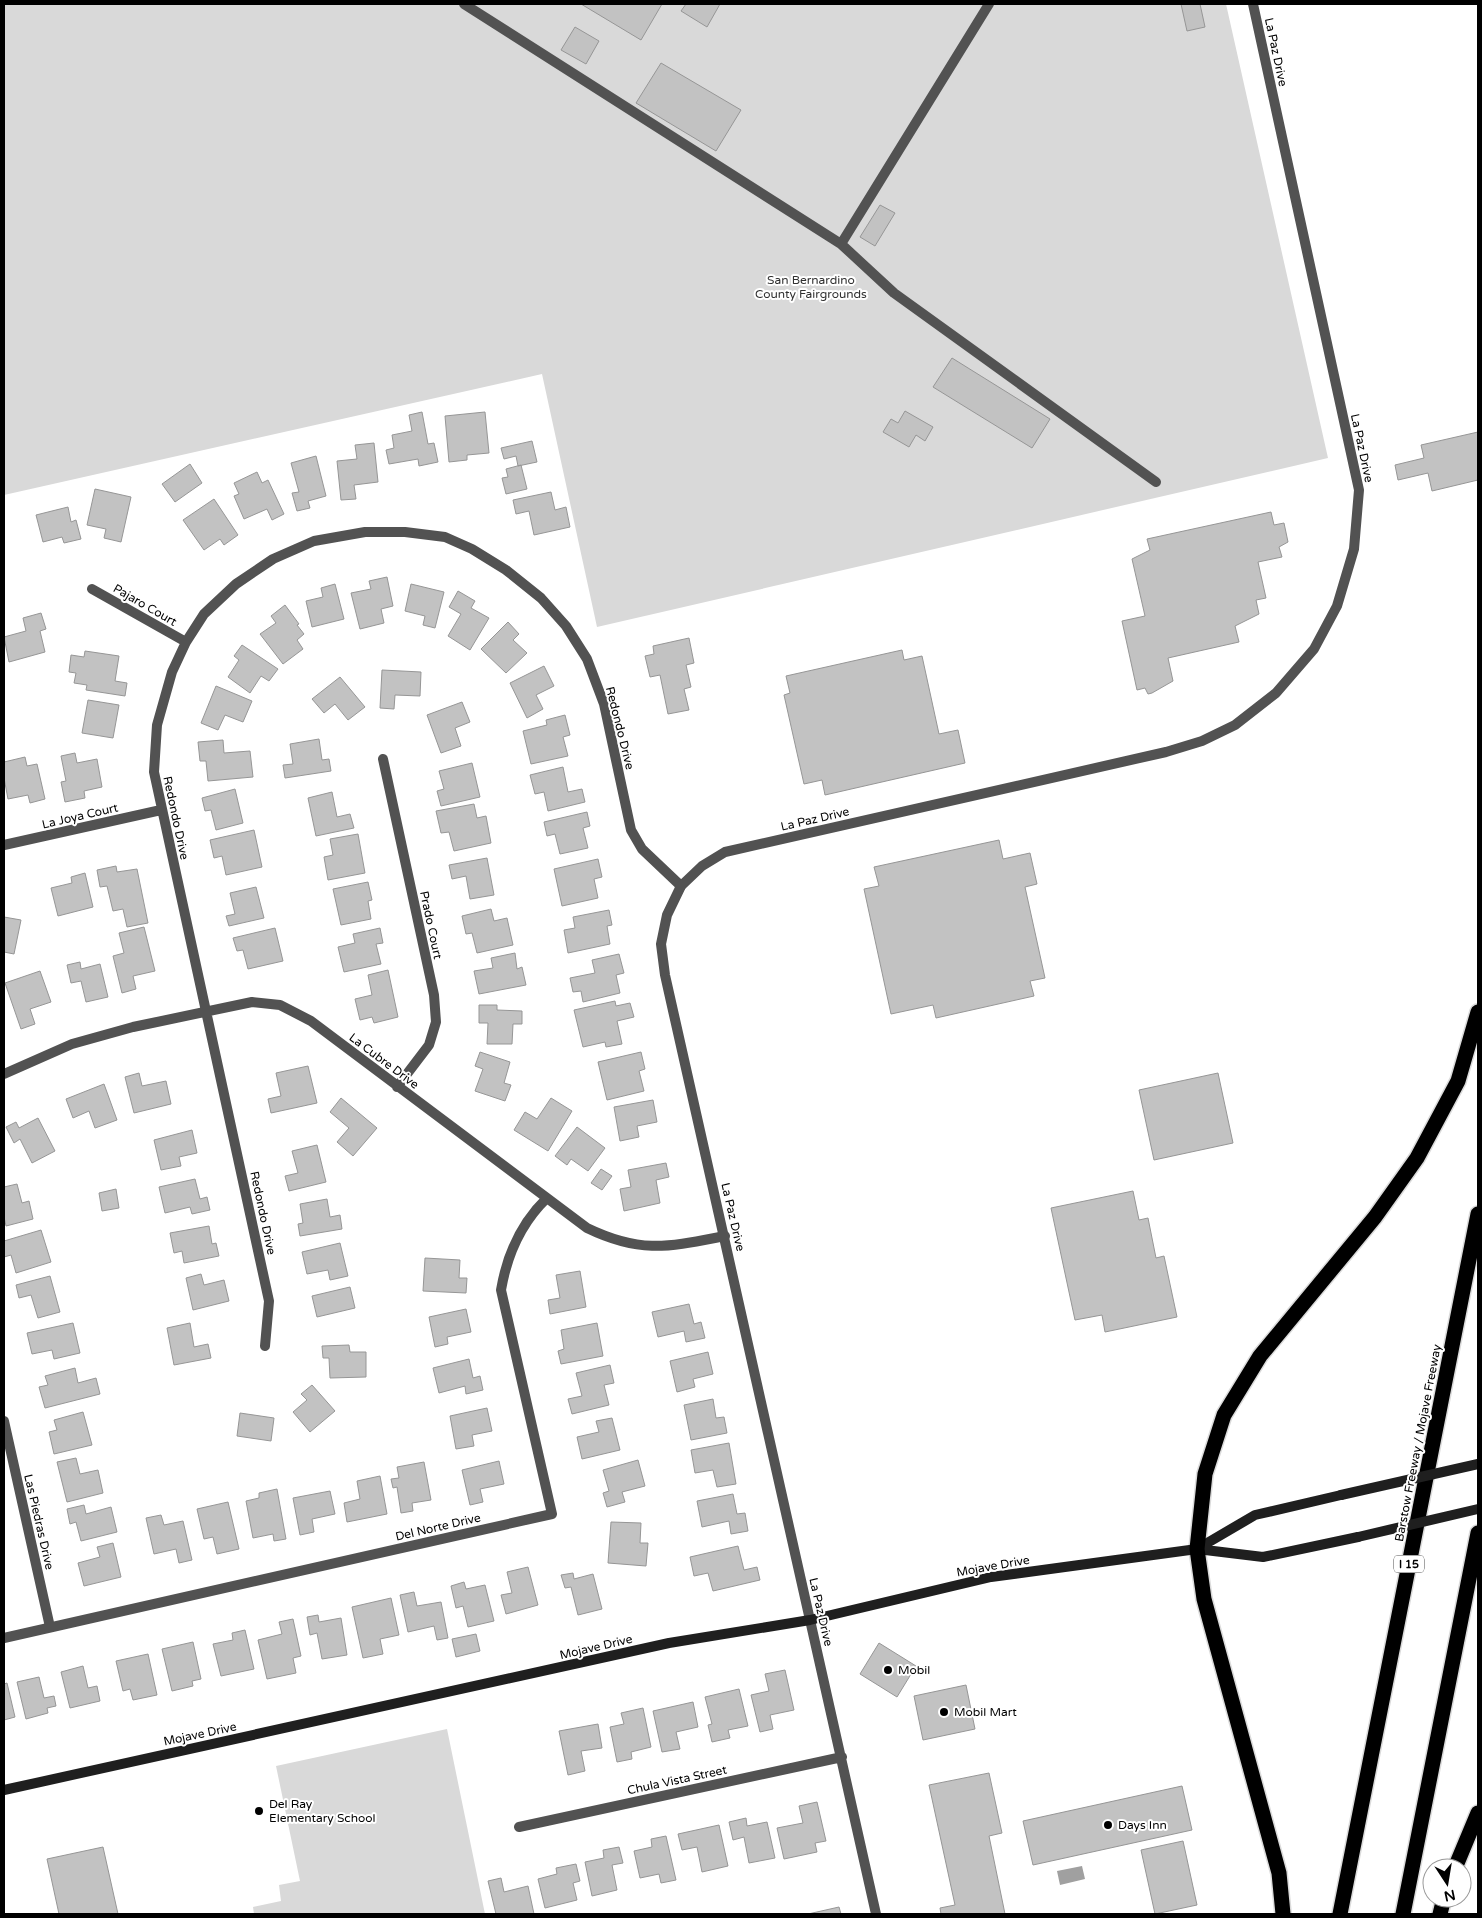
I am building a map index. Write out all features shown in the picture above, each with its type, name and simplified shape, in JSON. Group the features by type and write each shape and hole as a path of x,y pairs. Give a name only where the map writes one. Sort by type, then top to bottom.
{"highway":[{"path":"1283,1914 1279,1874 1204,1598 1197,1549 1205,1474 1224,1415 1260,1356 1375,1217 1417,1158 1458,1081 1478,1012"},
{"name":"Barstow Freeway / Mojave Freeway","path":"1340,1914 1478,1214"},
{"path":"1403,1914 1478,1532"},
{"path":"1459,1858 1478,1813"}],"main road":[{"name":"Mojave Drive","path":"1197,1549 1255,1515 1478,1464"},
{"name":"Mojave Drive","path":"4,1790 669,1643 810,1620 991,1577 1197,1549 1263,1558 1478,1509"}],"street":[{"path":"464,4 841,244 894,293 1156,482"},
{"path":"841,244 989,4"},
{"name":"La Paz Drive","path":"876,1914 665,975 661,944 667,915 680,886 702,866 725,852 1166,752 1202,742 1235,725 1276,693 1314,650 1337,606 1354,549 1359,490 1253,4"},
{"name":"Redondo Drive","path":"265,1346 269,1301 154,772 157,725 172,672 186,642 204,614 236,584 273,559 314,540 365,532 404,532 445,537 472,549 506,570 541,598 566,626 587,659 604,704 631,830 642,849 680,886"},
{"name":"Pajaro Court","path":"92,589 186,642"},
{"name":"Prado Court","path":"383,759 434,995 436,1022 428,1045 397,1087"},
{"name":"La Joya Court","path":"4,845 161,810"},
{"name":"La Cubre Drive","path":"4,1074 72,1044 133,1027 252,1002 280,1005 311,1021 587,1228 610,1239 632,1245 656,1247 680,1245 725,1236"},
{"name":"Del Norte Drive","path":"4,1638 552,1514 501,1290 504,1271 514,1244 533,1211 546,1198"},
{"name":"Las Piedras Drive","path":"4,1421 50,1627"},
{"name":"Chula Vista Street","path":"518,1827 842,1758"}],"green space":[{"name":"San Bernardino County Fairgrounds","path":"4,4 1226,4 1328,458 597,627 542,374 4,495"},
{"path":"447,1729 485,1914 254,1914 253,1907 281,1901 279,1885 300,1881 276,1766"}],"shaded area":[{"path":"1082,1866 1085,1879 1060,1885 1057,1871"}],"building":[{"path":"581,4 662,4 641,40"},
{"path":"686,4 720,4 707,27 681,11"},
{"path":"1181,4 1200,4 1205,27 1187,31"},
{"path":"575,27 599,41 586,64 561,50"},
{"path":"661,63 741,110 716,151 636,103"},
{"path":"880,205 895,213 875,246 860,237"},
{"path":"952,358 1050,419 1032,448 933,387"},
{"path":"905,411 933,427 925,441 916,435 909,447 883,432 891,419 898,423"},
{"path":"422,412 428,444 434,443 438,462 419,466 418,459 389,464 386,450 394,448 392,435 412,431 409,415"},
{"path":"485,412 489,453 467,455 467,460 449,462 445,416"},
{"path":"1478,432 1478,480 1432,491 1428,473 1398,480 1395,465 1424,458 1421,445"},
{"path":"532,441 537,462 518,466 516,456 504,459 501,448"},
{"path":"374,443 378,482 354,485 356,499 341,500 337,461 357,459 355,445"},
{"path":"316,456 326,496 308,501 310,508 297,511 292,493 299,492 291,463"},
{"path":"190,464 202,483 175,502 162,484"},
{"path":"521,465 527,489 506,494 502,478 508,477 506,469"},
{"path":"257,472 262,483 268,480 284,514 272,520 267,509 244,519 234,496 239,494 234,483"},
{"path":"95,489 131,497 121,542 104,538 106,529 87,525"},
{"path":"551,492 555,510 566,507 570,527 534,535 529,511 516,514 513,500"},
{"path":"214,499 238,535 224,545 220,539 204,550 183,520"},
{"path":"68,507 71,522 76,520 81,539 64,543 62,537 43,542 36,515"},
{"path":"1271,512 1274,525 1284,523 1288,542 1279,547 1282,557 1258,562 1266,598 1256,600 1259,614 1235,626 1239,642 1168,658 1173,681 1148,694 1145,688 1137,690 1122,621 1145,616 1132,559 1150,550 1147,539"},
{"path":"387,577 393,606 381,609 384,623 360,629 351,593 371,589 369,581"},
{"path":"335,584 344,619 312,627 306,601 323,597 321,588"},
{"path":"411,584 444,592 435,628 423,625 425,616 405,611"},
{"path":"458,591 475,601 471,608 489,618 470,650 448,636 461,614 449,607"},
{"path":"285,605 304,634 297,640 303,649 283,664 260,634 276,623 271,616"},
{"path":"41,613 46,629 40,631 45,652 9,662 4,637 26,631 23,618"},
{"path":"508,622 519,634 513,640 527,653 506,673 481,649"},
{"path":"689,638 694,663 686,665 691,687 684,689 689,710 668,714 660,675 650,677 645,656 654,654 653,646"},
{"path":"242,645 278,669 269,681 261,676 250,693 228,677 239,660 234,656"},
{"path":"902,650 904,660 922,656 939,734 958,730 965,763 825,795 822,780 804,784 784,695 790,693 786,676"},
{"path":"85,651 119,656 115,681 127,683 125,696 86,690 87,685 74,683 76,673 69,672 71,655 84,657"},
{"path":"544,666 554,686 536,695 543,709 527,718 510,683"},
{"path":"382,670 421,672 420,696 395,695 394,709 380,708"},
{"path":"340,677 365,707 348,720 335,704 324,713 312,699"},
{"path":"216,686 252,701 243,722 225,715 218,730 201,723"},
{"path":"88,700 119,705 113,738 82,733"},
{"path":"462,702 470,722 455,728 461,746 441,753 427,715"},
{"path":"565,715 570,735 563,737 568,756 531,764 523,731 547,725 546,720"},
{"path":"319,739 322,760 329,759 331,771 285,778 283,765 293,764 290,744"},
{"path":"223,740 224,753 250,751 253,777 208,781 206,761 200,761 198,742"},
{"path":"75,753 77,763 97,759 102,787 84,791 85,798 65,802 61,782 66,781 61,756"},
{"path":"25,757 27,766 37,764 45,799 30,803 28,795 8,799 4,778 4,762"},
{"path":"472,763 480,797 441,806 437,791 444,789 439,771"},
{"path":"563,767 568,792 582,789 585,802 548,811 544,792 535,794 530,775"},
{"path":"235,789 243,823 216,830 211,810 205,811 202,798"},
{"path":"332,792 337,817 350,814 354,828 316,836 308,798"},
{"path":"474,804 477,818 486,816 491,843 454,851 449,832 441,833 436,811"},
{"path":"587,812 590,826 583,828 588,848 560,854 555,834 547,836 544,822"},
{"path":"254,830 262,867 226,875 222,856 214,858 210,840"},
{"path":"358,834 365,873 328,880 324,857 333,855 330,839"},
{"path":"999,840 1003,859 1030,853 1037,884 1025,887 1045,978 1030,981 1034,996 936,1018 933,1005 891,1014 864,889 879,886 874,867"},
{"path":"487,858 494,895 470,899 466,876 452,879 449,865"},
{"path":"598,859 602,877 594,879 598,898 562,906 554,869"},
{"path":"116,866 117,872 137,869 148,923 127,927 123,909 113,911 107,886 100,887 97,870"},
{"path":"85,873 93,907 58,916 51,888 72,883 71,877"},
{"path":"368,882 372,900 368,901 371,919 341,925 333,889"},
{"path":"256,887 264,918 229,926 226,916 235,914 230,893"},
{"path":"491,909 494,921 507,918 513,945 477,953 472,933 466,934 462,916"},
{"path":"609,910 612,925 607,926 610,944 568,953 564,930 575,928 573,917"},
{"path":"4,917 21,920 14,954 4,952"},
{"path":"144,927 155,971 133,976 136,989 122,993 113,956 124,953 119,933"},
{"path":"275,928 283,961 248,969 243,950 237,951 233,938"},
{"path":"380,928 383,943 376,944 381,964 344,972 338,947 355,943 353,934"},
{"path":"515,953 517,969 522,967 526,985 479,994 474,971 493,968 491,958"},
{"path":"619,954 624,973 616,975 620,993 583,1002 581,991 573,992 570,978 595,973 592,960"},
{"path":"80,962 81,969 100,964 108,997 86,1002 81,981 71,983 67,965"},
{"path":"388,970 398,1017 374,1023 372,1017 360,1020 355,999 372,995 368,975"},
{"path":"40,971 51,1002 30,1009 35,1024 21,1029 5,983"},
{"path":"615,1001 616,1006 630,1003 634,1017 617,1021 622,1044 606,1047 605,1042 583,1047 574,1010"},
{"path":"479,1005 497,1005 497,1010 522,1011 522,1024 513,1024 512,1044 487,1044 488,1023 479,1023"},
{"path":"480,1052 510,1062 504,1083 511,1085 505,1101 475,1091 483,1069 475,1066"},
{"path":"641,1052 645,1069 639,1071 644,1091 607,1100 598,1062"},
{"path":"308,1066 317,1103 271,1113 268,1099 281,1096 276,1073"},
{"path":"139,1073 142,1086 166,1081 171,1104 134,1113 125,1077"},
{"path":"1218,1073 1233,1143 1154,1160 1139,1090"},
{"path":"104,1084 117,1120 95,1128 89,1111 73,1118 66,1099"},
{"path":"341,1098 377,1128 353,1156 337,1142 349,1128 330,1112"},
{"path":"551,1098 572,1111 548,1151 514,1130 525,1112 537,1119"},
{"path":"653,1100 657,1122 637,1126 639,1137 620,1141 614,1107"},
{"path":"38,1118 55,1151 32,1163 20,1139 14,1143 6,1127 16,1122 19,1128"},
{"path":"577,1127 605,1148 588,1171 571,1159 567,1165 555,1156"},
{"path":"192,1130 197,1153 179,1157 181,1166 161,1170 154,1140"},
{"path":"317,1145 326,1182 289,1191 285,1176 298,1173 292,1151"},
{"path":"666,1163 669,1177 656,1180 660,1203 624,1211 620,1189 631,1187 628,1170"},
{"path":"601,1169 612,1176 602,1190 591,1183"},
{"path":"195,1179 200,1199 207,1197 210,1210 192,1214 190,1207 165,1213 159,1187"},
{"path":"17,1184 22,1203 29,1201 33,1219 6,1226 4,1217 4,1187"},
{"path":"116,1189 119,1208 102,1211 99,1193"},
{"path":"1133,1191 1139,1220 1148,1218 1156,1258 1164,1256 1177,1317 1105,1332 1102,1315 1075,1320 1051,1208"},
{"path":"327,1199 330,1217 340,1215 342,1229 300,1236 298,1224 303,1223 300,1204"},
{"path":"209,1226 212,1244 216,1243 219,1256 184,1263 182,1251 174,1253 170,1233"},
{"path":"41,1230 51,1262 16,1273 11,1255 4,1257 4,1241"},
{"path":"340,1243 348,1276 330,1280 328,1270 307,1274 302,1252"},
{"path":"425,1258 460,1260 459,1278 467,1278 466,1293 423,1291"},
{"path":"580,1271 586,1307 550,1314 548,1300 560,1298 556,1275"},
{"path":"201,1274 204,1285 224,1280 229,1301 193,1310 186,1278"},
{"path":"50,1276 60,1312 38,1318 31,1295 19,1298 16,1285"},
{"path":"350,1287 355,1308 317,1317 312,1296"},
{"path":"689,1304 694,1324 701,1322 705,1338 686,1342 684,1331 658,1337 652,1312"},
{"path":"466,1309 471,1332 447,1337 448,1344 435,1347 429,1317"},
{"path":"73,1323 80,1353 54,1359 52,1350 32,1354 27,1333"},
{"path":"190,1323 194,1347 208,1344 211,1358 174,1365 167,1328"},
{"path":"597,1323 603,1356 561,1364 558,1351 564,1349 561,1330"},
{"path":"349,1345 350,1352 366,1352 366,1377 330,1378 329,1358 323,1358 322,1346"},
{"path":"708,1352 713,1374 693,1379 695,1387 677,1392 670,1361"},
{"path":"469,1359 473,1378 480,1376 483,1390 466,1394 465,1386 439,1393 433,1368"},
{"path":"610,1365 614,1383 604,1385 609,1405 572,1414 568,1399 582,1396 576,1373"},
{"path":"75,1368 78,1383 96,1378 100,1394 45,1408 39,1387 48,1385 45,1376"},
{"path":"312,1385 335,1411 310,1432 293,1412 307,1400 301,1394"},
{"path":"713,1399 716,1418 724,1417 727,1433 691,1440 684,1405"},
{"path":"487,1408 492,1431 472,1435 474,1446 456,1449 450,1416"},
{"path":"83,1412 92,1445 54,1454 49,1432 57,1430 54,1420"},
{"path":"240,1413 274,1418 271,1441 237,1436"},
{"path":"612,1418 620,1450 582,1459 577,1437 599,1432 596,1421"},
{"path":"729,1443 736,1484 717,1487 713,1470 695,1473 691,1450"},
{"path":"76,1458 80,1474 98,1470 103,1493 67,1502 57,1462"},
{"path":"638,1460 645,1486 622,1492 625,1502 607,1507 603,1493 609,1491 603,1470"},
{"path":"499,1461 504,1484 480,1489 483,1502 470,1505 462,1470"},
{"path":"424,1462 431,1500 412,1503 413,1511 401,1513 397,1487 393,1488 391,1479 399,1478 397,1467"},
{"path":"380,1476 387,1514 347,1522 344,1503 360,1499 357,1481"},
{"path":"277,1489 286,1539 274,1541 273,1534 253,1538 246,1501 259,1498 259,1493"},
{"path":"330,1491 335,1514 312,1519 314,1532 300,1535 293,1498"},
{"path":"733,1494 737,1514 745,1513 748,1531 731,1534 729,1521 702,1527 697,1501"},
{"path":"228,1502 239,1549 217,1554 213,1537 204,1539 197,1509"},
{"path":"84,1505 86,1514 111,1507 117,1532 81,1541 76,1522 70,1524 67,1509"},
{"path":"161,1515 164,1525 183,1521 192,1560 179,1563 176,1549 154,1554 146,1518"},
{"path":"611,1522 641,1523 640,1543 648,1543 646,1566 608,1563"},
{"path":"113,1543 121,1577 84,1586 78,1563 100,1557 97,1547"},
{"path":"738,1546 744,1570 757,1567 760,1580 713,1591 708,1573 694,1576 690,1557"},
{"path":"528,1567 538,1605 506,1614 501,1595 512,1593 507,1572"},
{"path":"573,1573 574,1579 593,1574 602,1609 578,1615 571,1587 565,1588 561,1575"},
{"path":"464,1582 466,1589 485,1585 494,1621 468,1627 463,1606 456,1608 451,1586"},
{"path":"414,1592 417,1606 441,1602 448,1638 437,1640 434,1626 408,1632 400,1595"},
{"path":"391,1598 399,1635 380,1639 383,1654 363,1658 352,1607"},
{"path":"318,1615 319,1622 341,1618 347,1655 322,1659 317,1633 310,1635 307,1617"},
{"path":"293,1619 301,1656 293,1658 296,1673 267,1679 258,1640 282,1634 279,1622"},
{"path":"245,1630 254,1669 221,1676 213,1644 233,1640 232,1633"},
{"path":"476,1634 480,1651 456,1657 452,1639"},
{"path":"193,1642 201,1679 192,1681 193,1686 172,1691 162,1649"},
{"name":"Mobil","path":"879,1643 916,1666 897,1697 860,1674"},
{"path":"148,1654 157,1695 133,1700 130,1689 123,1691 116,1661"},
{"path":"83,1666 88,1688 97,1686 100,1701 70,1708 61,1672"},
{"path":"785,1670 794,1710 770,1715 773,1729 760,1732 751,1695 769,1691 765,1674"},
{"path":"39,1677 44,1698 54,1696 56,1706 47,1708 48,1713 26,1719 17,1682"},
{"path":"7,1683 15,1717 4,1720 4,1684"},
{"name":"Mobil Mart","path":"966,1685 975,1729 923,1740 914,1696"},
{"path":"739,1689 748,1726 728,1730 730,1738 712,1742 708,1725 712,1724 705,1697"},
{"path":"693,1702 698,1727 676,1732 680,1749 662,1752 653,1711"},
{"path":"643,1708 651,1747 631,1752 632,1759 617,1762 610,1727 624,1724 621,1713"},
{"path":"598,1724 602,1748 581,1751 585,1771 568,1775 559,1731"},
{"path":"989,1773 1002,1833 989,1836 1005,1914 941,1914 940,1908 955,1905 929,1785"},
{"name":"Days Inn","path":"1182,1786 1192,1830 1033,1865 1023,1821"},
{"path":"817,1802 826,1841 815,1843 817,1852 784,1859 777,1828 803,1823 799,1806"},
{"path":"746,1818 747,1826 767,1822 775,1858 749,1863 744,1837 733,1840 729,1822"},
{"path":"719,1825 728,1866 702,1872 697,1847 682,1850 678,1834"},
{"path":"666,1836 676,1880 661,1883 659,1874 640,1878 634,1851 652,1847 651,1839"},
{"path":"1183,1841 1197,1905 1155,1914 1141,1850"},
{"path":"103,1847 118,1914 59,1914 47,1859"},
{"path":"619,1847 623,1863 612,1865 617,1890 592,1896 585,1862 604,1858 603,1850"},
{"path":"576,1864 580,1881 573,1883 577,1900 545,1908 538,1879 557,1874 556,1868"},
{"path":"501,1878 504,1892 528,1886 534,1914 496,1914 488,1881"},
{"path":"839,1907 841,1914 808,1914"}],"place":[{"name":"Mobil","path":"888,1670"},
{"name":"Mobil Mart","path":"944,1712"},
{"name":"Del Ray Elementary School","path":"259,1811"},
{"name":"Days Inn","path":"1108,1825"}]}
